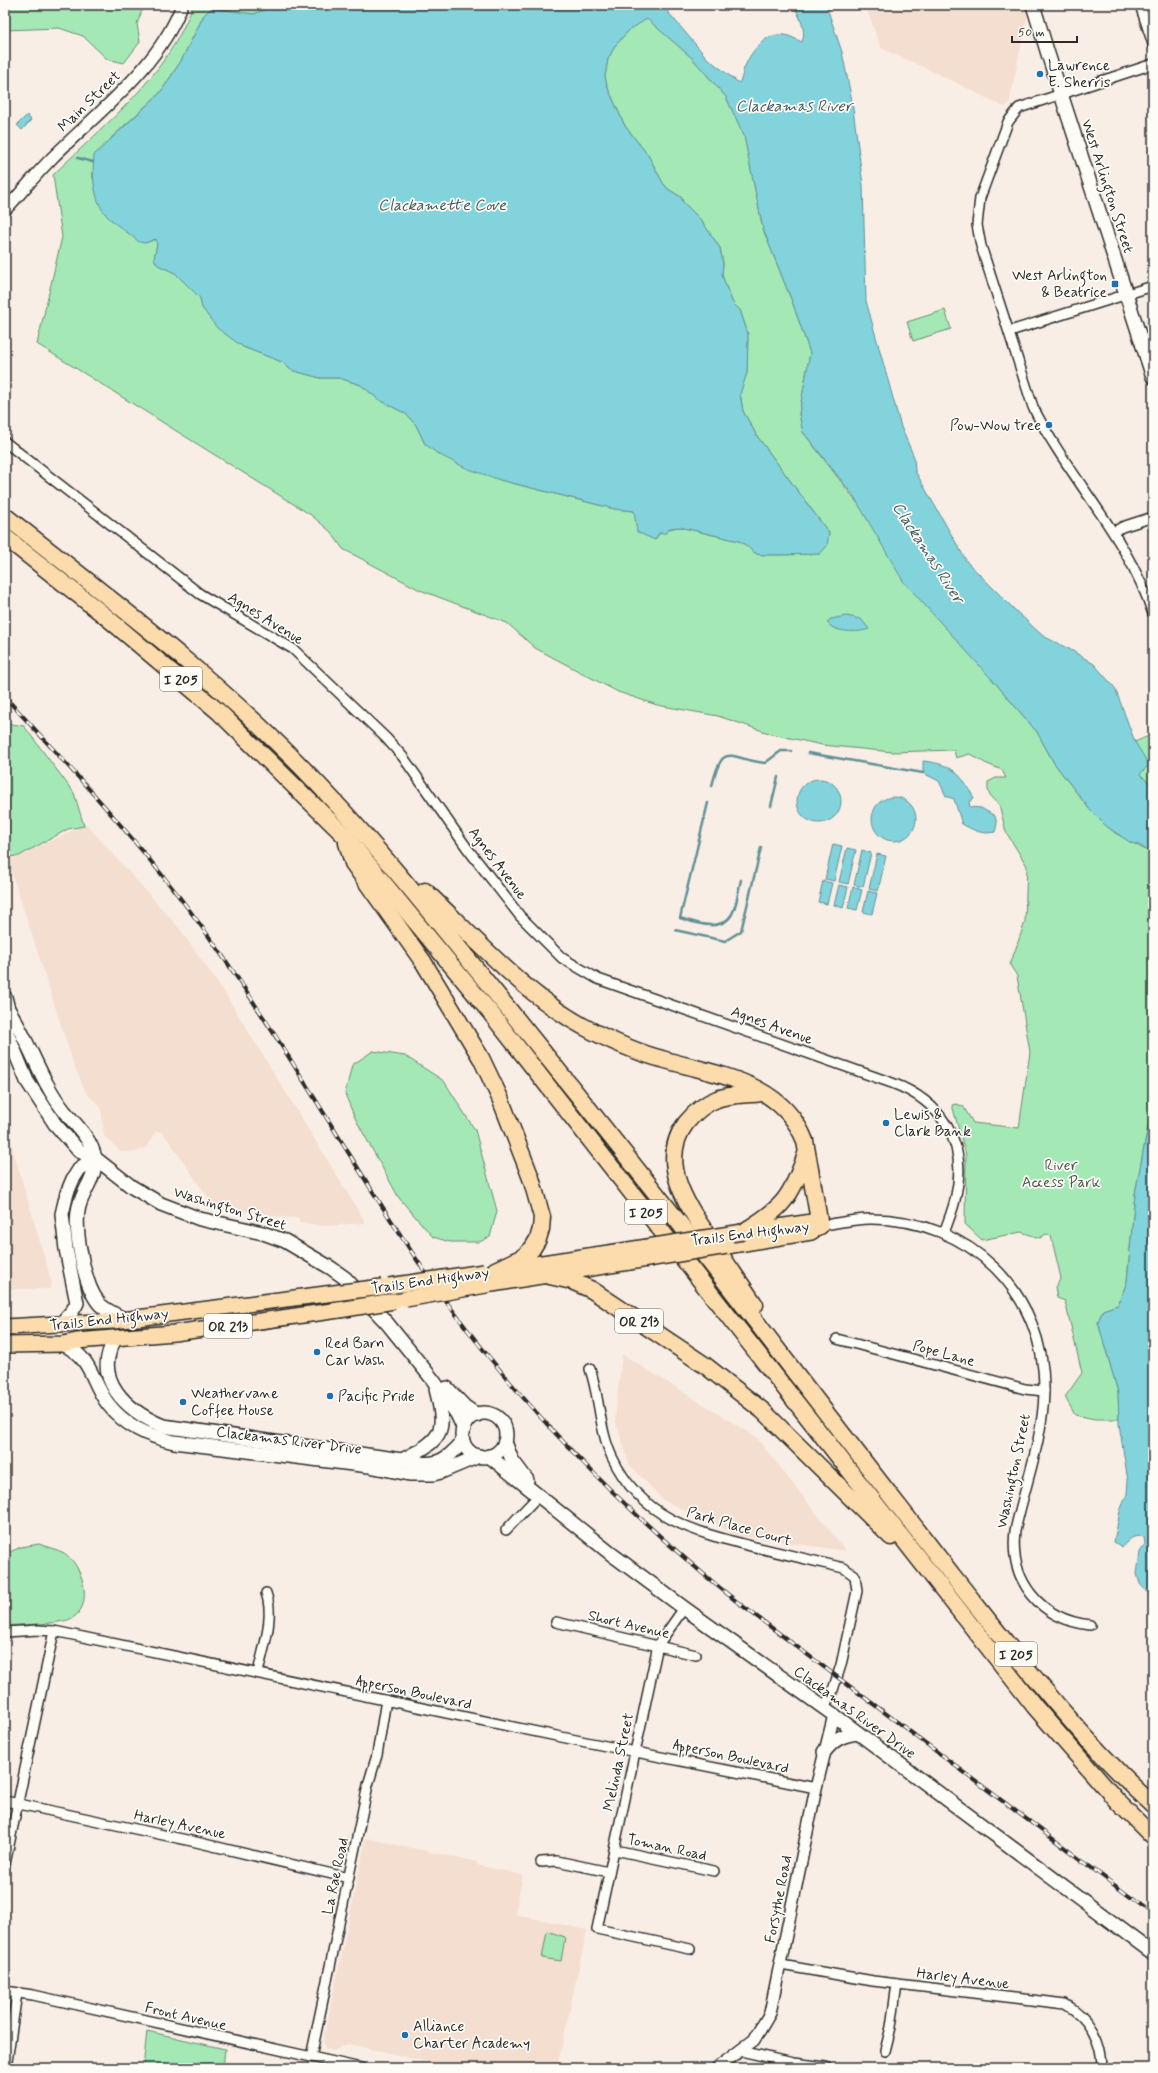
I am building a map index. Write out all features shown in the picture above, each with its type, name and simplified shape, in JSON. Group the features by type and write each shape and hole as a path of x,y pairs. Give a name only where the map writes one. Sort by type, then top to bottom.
{"highway":[{"name":"I 205","path":"5,516 137,621 224,695 314,780 366,837 431,912 554,1065 777,1349 816,1402 1038,1682 1068,1718 1125,1779 1153,1805"},
{"name":"I 205","path":"5,536 122,630 219,712 345,836 489,1011 943,1590 1078,1759 1153,1837"},
{"path":"345,836 353,863 424,963 481,1058 500,1098 531,1178 542,1217 538,1239 532,1249 523,1257 490,1275"},
{"path":"366,837 517,979 560,1012 594,1032 632,1049 660,1059 736,1079 784,1106 794,1118 805,1141 820,1226"},
{"path":"762,1093 725,1097 701,1107 690,1119 679,1136 674,1164 680,1191 754,1304 777,1349"},
{"path":"747,1237 786,1200 796,1183 807,1151"},
{"name":"Trails End Highway","path":"5,1327 114,1321 385,1286 490,1275 626,1257 747,1237 812,1222 820,1226"},
{"name":"Trails End Highway","path":"5,1345 63,1344 77,1341 174,1333 339,1310 400,1300 490,1275 546,1275 626,1257"},
{"name":"OR 213","path":"546,1275 572,1281 585,1286 725,1381 777,1424 943,1590"}],"main road":[{"name":"West Arlington Street","path":"1033,5 1060,94 1153,377"},
{"path":"6,1003 21,1030 42,1078 64,1111 89,1140 95,1158 92,1178 79,1204 77,1215 77,1236 92,1293 99,1304 123,1319"},
{"path":"60,1325 77,1303 63,1231 64,1204 73,1179 80,1168 95,1158"},
{"name":"Washington Street","path":"95,1158 132,1187 161,1204 200,1219 263,1233 286,1241 345,1278 371,1306 433,1380 457,1414 463,1435"},
{"name":"Clackamas River Drive","path":"63,1344 85,1360 108,1404 127,1424 157,1438 174,1442 369,1466 410,1474 441,1472 499,1451 505,1442 506,1435 502,1422 491,1414 477,1414 471,1418 454,1452 444,1460 424,1465 402,1460 184,1431 163,1426 149,1421 128,1405 111,1382 107,1368 107,1360 110,1346 116,1338"},
{"path":"402,1460 428,1446 436,1439 442,1428 442,1414 433,1380"},
{"name":"Washington Street","path":"433,1380 445,1387 465,1407 477,1414"},
{"name":"Clackamas River Drive","path":"463,1435 469,1451 484,1456 538,1495 610,1553 684,1608 829,1711 1153,1953"},
{"name":"Clackamas River Drive","path":"505,1442 512,1460 538,1495"},
{"path":"824,1752 838,1738 846,1734 858,1733"}],"street":[{"name":"Main Street","path":"5,210 51,158 148,63 168,34 182,5"},
{"path":"1140,5 1153,44"},
{"path":"1153,64 1019,108 1008,122 980,198 976,218 981,246 1010,331 1033,407 1045,431 1114,532 1137,574 1153,614"},
{"path":"1010,331 1153,286"},
{"name":"Agnes Avenue","path":"5,442 200,594 278,638 294,649 403,757 468,849 520,916 562,958 598,978 910,1089 921,1096 945,1121 954,1138 957,1156 957,1195 944,1233"},
{"path":"1114,532 1122,527 1153,516"},
{"name":"Washington Street","path":"820,1226 858,1220 876,1220 910,1223 944,1233 966,1244 979,1253 995,1268 1016,1295 1028,1315 1037,1338 1042,1362 1044,1391 1037,1445 1015,1531 1014,1543 1016,1561 1026,1587 1040,1604 1052,1613 1067,1620 1090,1624"},
{"name":"Pope Lane","path":"837,1339 1025,1389 1044,1391"},
{"name":"Park Place Court","path":"590,1369 597,1389 604,1437 612,1458 629,1485 650,1506 663,1516 692,1530 844,1568 855,1576"},
{"path":"506,1530 538,1495"},
{"name":"Forsythe Road","path":"717,2068 754,2040 767,2021 773,2005 824,1752 832,1693 841,1665 856,1591 855,1576"},
{"path":"258,1673 270,1615 270,1604 266,1593"},
{"name":"Melinda Street","path":"684,1608 658,1645 597,1929 690,1949"},
{"name":"Short Avenue","path":"556,1622 696,1655"},
{"name":"Apperson Boulevard","path":"5,1632 38,1630 54,1631 635,1752 816,1788"},
{"path":"5,1864 54,1631"},
{"name":"La Rae Road","path":"310,2057 368,1784 377,1755 386,1700"},
{"name":"Harley Avenue","path":"5,1801 194,1841 349,1878"},
{"name":"Toman Road","path":"614,1850 714,1871"},
{"path":"541,1862 557,1861 609,1872"},
{"name":"Harley Avenue","path":"780,1965 873,1981 1065,2004 1082,2016 1091,2028 1102,2052 1102,2068"},
{"path":"885,2051 891,2027 897,1984"},
{"name":"Front Avenue","path":"5,1991 17,1992 361,2068"},
{"path":"6,2068 7,2041 17,1992"},
{"path":"741,2051 793,2063 826,2067"}],"shaded area":[{"path":"865,5 1026,5 1028,12 1009,104 1004,107 951,80 881,48"},
{"path":"86,824 179,928 221,987 366,1223 324,1226 299,1222 299,1218 280,1217 214,1206 167,1138 161,1132 155,1132 148,1146 136,1152 121,1152 104,1136 101,1107 86,1093 74,1065 5,852 9,851 13,859"},
{"path":"5,1122 52,1283 49,1289 5,1289"},
{"path":"622,1354 756,1437 846,1551 736,1535 663,1500 629,1464 615,1419"},
{"path":"366,1838 477,1862 477,1865 523,1875 515,1914 587,1930 557,2068 438,2068 429,2062 348,2044 333,2051 325,2048 323,2042"}],"green space":[{"path":"5,5 51,8 144,5 137,24 140,42 124,63 107,59 83,36 59,28 5,30"},
{"name":"River Access Park","path":"193,5 275,5 254,14 211,9 204,15 181,61 160,93 112,137 92,173 99,199 108,216 122,228 145,243 156,239 157,244 154,259 158,265 175,273 200,298 202,308 243,347 282,362 291,370 320,378 339,378 361,385 378,399 406,414 416,425 425,444 500,480 615,509 634,511 654,540 659,534 666,530 680,527 739,541 757,554 761,555 820,554 829,533 757,436 743,411 740,393 747,373 748,334 740,310 733,303 722,275 723,263 720,248 701,220 683,202 681,197 668,189 663,183 648,155 625,126 607,86 605,76 608,59 615,46 629,30 647,18 692,58 726,97 744,135 763,229 793,304 810,353 799,414 803,432 997,685 1037,732 1054,763 1090,810 1115,833 1153,854 1153,1101 1135,1194 1127,1282 1118,1305 1103,1310 1098,1322 1118,1392 1119,1419 1095,1419 1075,1415 1065,1397 1082,1373 1065,1301 1057,1298 1055,1287 1061,1278 1051,1236 1046,1234 1040,1238 1021,1232 982,1240 965,1224 966,1155 952,1105 956,1104 963,1106 973,1123 1019,1128 1030,1052 1017,976 1010,965 1025,922 1027,866 1006,832 999,804 991,798 988,790 988,782 996,778 1006,778 1002,770 985,763 970,754 956,758 954,750 892,752 822,745 772,734 718,716 657,705 618,692 535,648 507,623 420,590 343,549 331,532 311,515 37,344 62,237 53,175 114,118 151,77 168,54 182,31"},
{"path":"945,310 951,329 913,341 907,322"},
{"path":"5,723 24,726 74,793 84,826 68,829 19,856 5,857"},
{"path":"1153,734 1153,787 1140,774 1135,742"},
{"path":"373,1051 405,1056 444,1081 475,1130 497,1211 490,1237 479,1242 450,1242 433,1237 399,1198 355,1118 345,1094 352,1065"},
{"path":"39,1544 64,1553 76,1566 83,1584 84,1593 80,1611 69,1620 61,1622 5,1626 5,1554 21,1547"},
{"path":"547,1931 565,1937 561,1961 542,1958"},
{"path":"147,2031 225,2049 223,2068 143,2068"}],"water":[{"name":"Clackamette Cove","path":"275,5 662,5 707,58 739,83 748,60 760,43 766,39 772,36 785,35 802,42 804,32 794,5 826,5 842,52 852,101 863,185 866,301 901,427 914,457 915,471 967,562 1043,636 1071,650 1094,664 1115,688 1135,742 1149,765 1140,774 1153,787 1153,854 1137,844 1131,843 1106,826 1090,810 1054,763 1037,732 997,685 903,581 853,495 803,432 799,414 810,353 793,304 763,229 744,136 726,97 692,58 647,19 629,30 615,46 608,59 605,76 607,86 625,126 648,155 663,183 668,189 681,197 683,202 701,220 720,248 723,263 722,275 733,303 740,310 748,334 747,373 740,394 743,411 757,436 829,533 827,546 820,554 761,555 757,554 739,541 680,527 670,528 666,533 659,533 655,540 637,532 634,511 615,509 500,480 466,468 438,454 425,444 416,425 406,414 378,399 361,385 339,378 320,378 291,370 282,362 243,347 217,328 202,308 200,298 175,273 158,265 154,259 157,244 156,239 145,243 139,242 104,213 95,189 93,171 94,155 160,93 181,61 204,15 211,8 254,14"},
{"path":"27,115 31,120 22,130 17,125"},
{"path":"846,616 861,619 869,629 859,631 840,630 830,626 827,622 831,619"},
{"path":"923,761 933,762 949,767 960,776 974,798 969,802 970,807 981,808 995,816 997,824 995,832 982,832 962,824 954,799 946,796 939,781 923,773"},
{"path":"823,779 835,785 840,793 840,809 835,817 827,822 815,823 803,817 798,809 797,797 803,785 811,780"},
{"path":"890,797 898,797 910,803 916,815 916,823 910,835 898,841 890,841 878,835 872,823 872,815 878,803"},
{"path":"833,844 842,846 834,881 825,879"},
{"path":"847,848 856,850 848,884 839,882"},
{"path":"862,850 871,853 863,887 854,885"},
{"path":"877,854 886,856 878,891 869,889"},
{"path":"823,881 832,883 827,904 818,902"},
{"path":"839,885 848,887 843,908 834,905"},
{"path":"853,887 862,890 857,910 848,908"},
{"path":"868,891 877,893 872,914 863,912"},
{"path":"1153,1101 1153,1619 1149,1594 1140,1584 1137,1574 1140,1552 1145,1545 1144,1537 1134,1537 1122,1547 1114,1542 1120,1511 1127,1494 1128,1481 1119,1424 1118,1392 1098,1322 1103,1310 1118,1305 1127,1282 1135,1194"},
{"path":"1153,1651 1153,1677 1149,1670 1149,1661"}],"waterway":[{"path":"78,158 93,162"},
{"path":"712,786 720,762 724,757 735,756 765,763 781,751 791,751"},
{"path":"808,753 923,773"},
{"path":"771,806 778,777"},
{"path":"708,803 680,918 708,925 715,925 727,920 732,914 735,906 741,880"},
{"path":"675,930 725,941 741,931 761,848"}],"railway":[{"path":"5,697 142,850 193,915 244,987 270,1027 371,1189 423,1269 492,1361 568,1446 649,1526 736,1601 1153,1914"}],"place":[{"name":"Lawrence E. Sherris","path":"1040,74"},
{"name":"West Arlington & Beatrice","path":"1115,284"},
{"name":"Pow-Wow tree","path":"1049,425"},
{"name":"Lewis & Clark Bank","path":"886,1123"},
{"name":"Red Barn Car Wash","path":"317,1352"},
{"name":"Pacific Pride","path":"330,1396"},
{"name":"Weathervane Coffee House","path":"183,1402"},
{"name":"Alliance Charter Academy","path":"405,2035"}],"water label":[{"name":"Clackamas River","path":"794,105"},
{"name":"Clackamas River","path":"929,552"}]}
